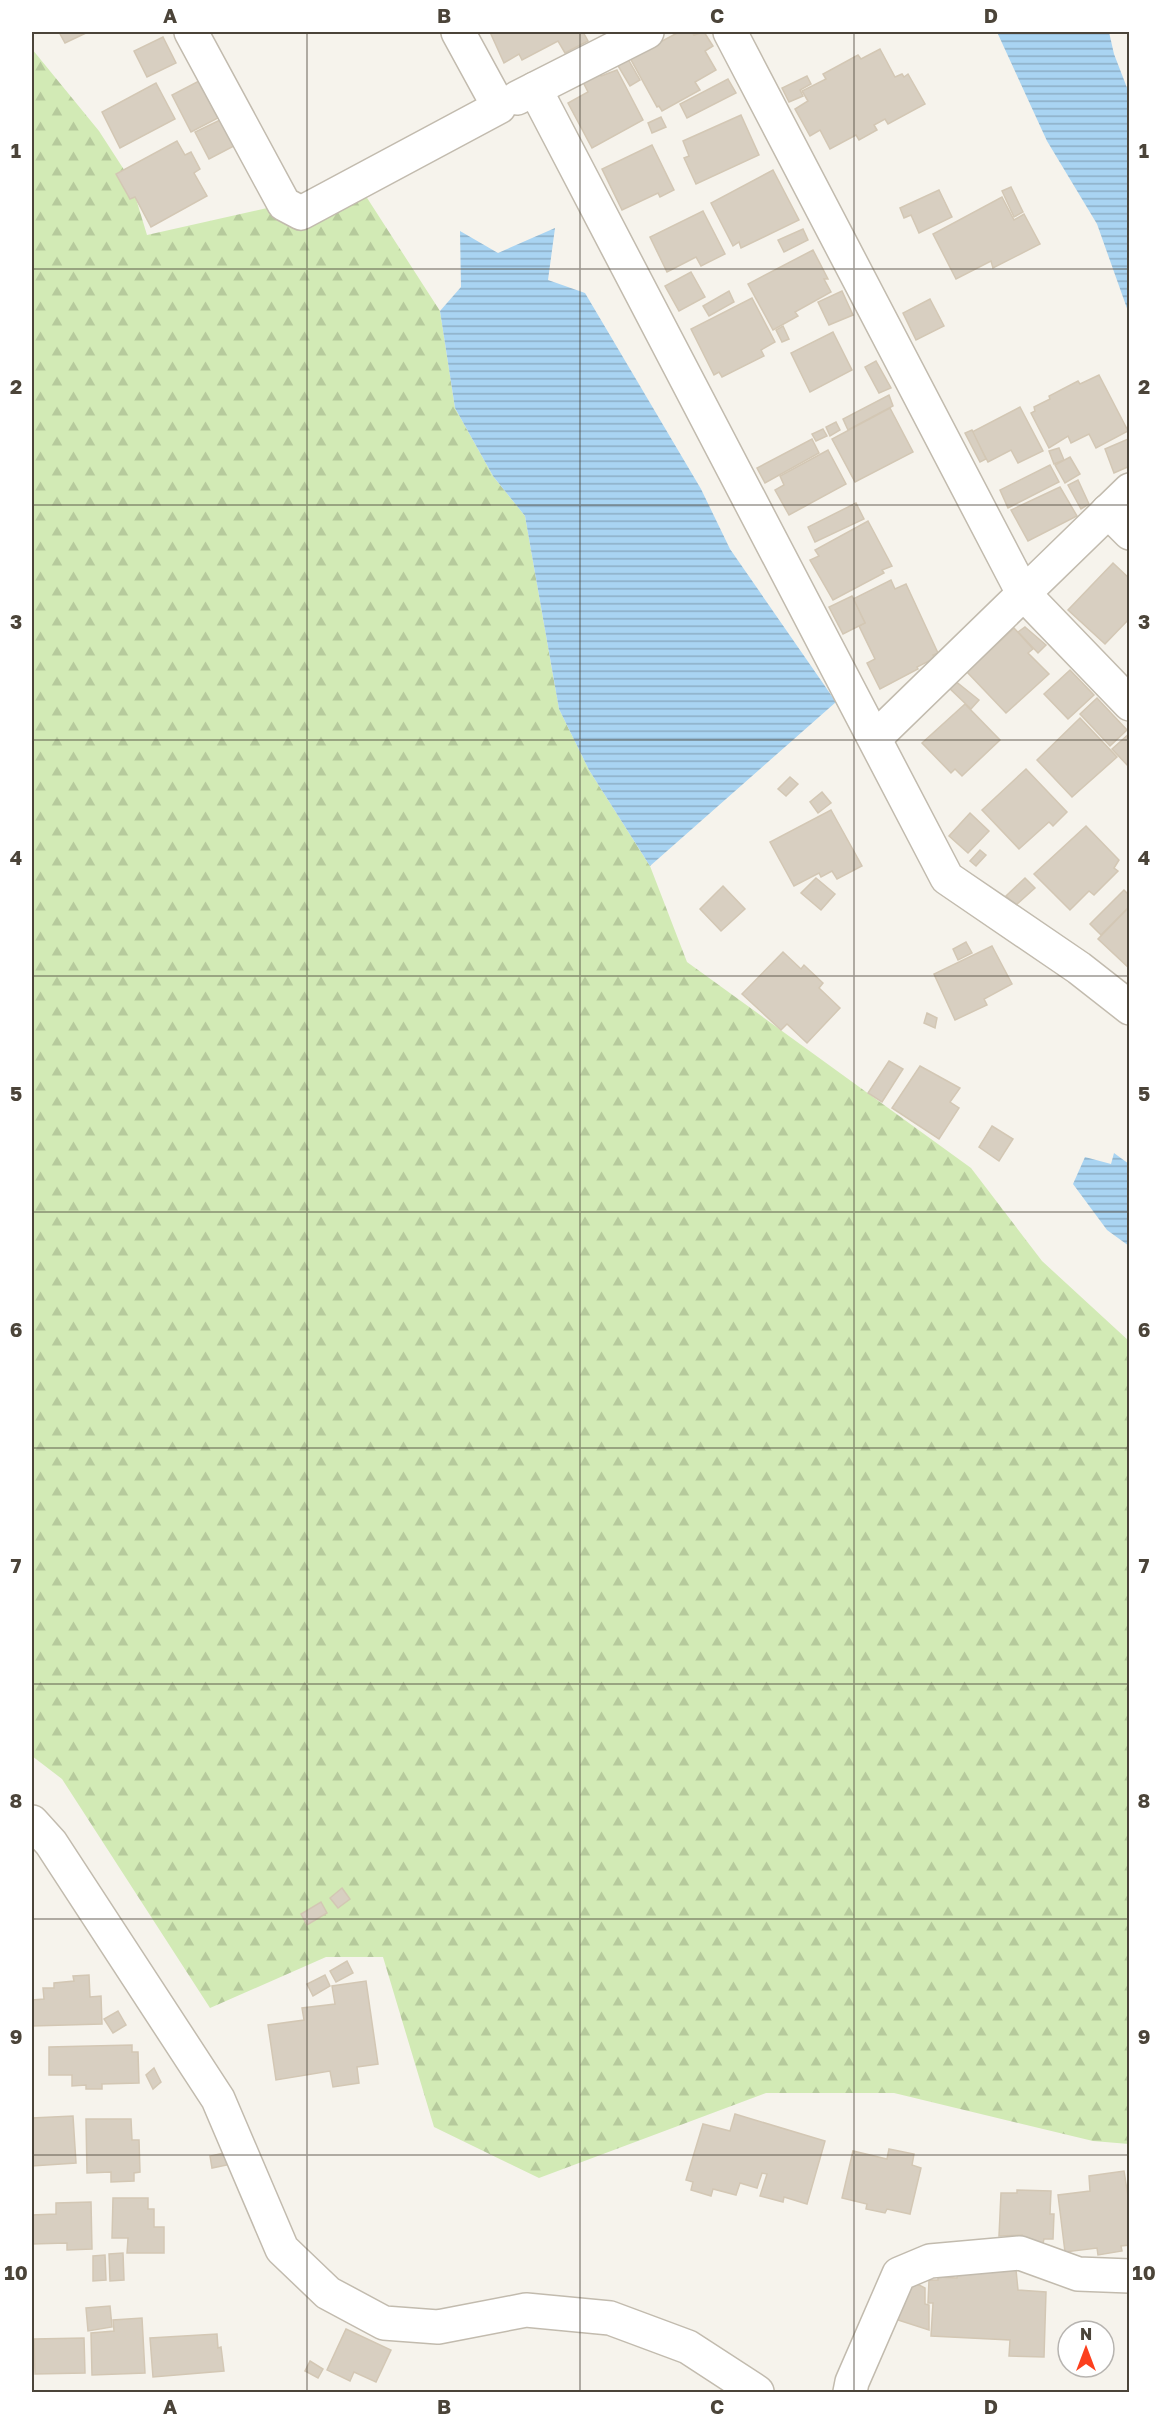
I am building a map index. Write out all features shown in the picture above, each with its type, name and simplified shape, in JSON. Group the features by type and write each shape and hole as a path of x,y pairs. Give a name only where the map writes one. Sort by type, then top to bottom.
{"street":[{"path":"191,32 284,204 301,213 646,32"},
{"path":"458,32 499,108"},
{"path":"730,32 1023,593 1130,704"},
{"path":"535,89 876,737 947,878 1079,968 1130,1008"},
{"path":"876,737 1023,593 1122,511"},
{"path":"32,1822 51,1843 218,2099 282,2249 328,2293 384,2323 438,2327 526,2310 610,2319 688,2347 757,2392"},
{"path":"850,2392 852,2382 899,2274 930,2261 1020,2253 1078,2274 1130,2276"}],"green space":[{"path":"32,49 99,131 130,179 147,235 360,187 440,311 455,408 493,476 525,516 559,709 589,770 650,866 687,962 971,1168 1042,1261 1129,1341 1129,2144 1093,2141 894,2093 766,2093 539,2178 434,2127 383,1957 326,1957 210,2008 62,1779 32,1756"}],"water":[{"path":"997,32 1109,32 1114,54 1129,93 1129,314 1097,224 1047,141"},
{"path":"555,228 548,280 585,293 701,489 730,549 836,702 650,866 589,770 559,709 525,516 493,476 455,408 440,311 461,287 460,231 498,253"},
{"path":"1114,1153 1129,1164 1129,1246 1107,1230 1073,1184 1085,1157 1111,1164"}],"building":[{"path":"59,32 88,32 65,43"},
{"path":"490,32 583,32 588,41 565,53 558,41 522,60 519,54 504,63"},
{"path":"679,32 692,32 694,35 704,32 713,46 705,51 716,70 695,82 700,90 662,111 659,106 657,107 630,58"},
{"path":"163,37 176,63 147,77 134,51"},
{"path":"880,49 895,77 902,74 904,77 908,74 925,104 888,124 885,119 874,125 877,130 859,140 856,135 830,149 820,130 810,136 795,109 808,101 802,91 826,79 823,74 858,55 861,59"},
{"path":"628,59 640,80 630,86 617,64"},
{"path":"617,70 643,120 592,148 568,103 588,92 583,82 599,73 601,76"},
{"path":"807,76 811,84 800,90 803,96 789,102 782,88"},
{"path":"728,79 736,93 687,118 680,104"},
{"path":"199,81 218,118 191,132 172,95"},
{"path":"156,83 175,119 120,148 102,112"},
{"path":"741,115 759,155 696,184 684,158 689,156 683,141"},
{"path":"661,117 666,127 652,133 648,123"},
{"path":"220,120 234,146 209,159 195,132"},
{"path":"177,141 185,155 191,152 200,169 194,173 207,196 151,227 135,197 130,199 116,174"},
{"path":"652,145 674,190 660,197 658,193 622,210 602,169"},
{"path":"773,170 799,220 741,248 739,242 733,246 711,203"},
{"path":"1011,187 1023,212 1014,217 1002,191"},
{"path":"939,190 952,217 919,233 911,215 904,218 900,208"},
{"path":"1002,197 1014,220 1024,214 1040,244 993,268 991,261 956,279 933,234"},
{"path":"703,211 725,254 701,266 696,257 667,272 650,237"},
{"path":"803,229 808,240 784,252 778,240"},
{"path":"813,250 828,279 824,279 831,292 795,312 798,316 773,330 748,284"},
{"path":"691,272 705,297 679,311 665,286"},
{"path":"729,291 734,302 709,316 703,306"},
{"path":"842,291 853,315 829,325 818,302"},
{"path":"752,298 775,342 761,350 764,356 722,377 719,372 714,375 691,329"},
{"path":"930,299 944,326 916,340 903,313"},
{"path":"783,326 789,339 782,342 776,330"},
{"path":"833,332 852,370 810,392 791,353"},
{"path":"876,361 891,388 879,393 865,367"},
{"path":"1099,375 1128,431 1096,448 1089,434 1071,443 1068,436 1049,448 1031,413 1035,411 1034,407 1050,399 1049,396 1078,381 1080,384"},
{"path":"889,395 893,406 848,430 843,419"},
{"path":"1020,407 1043,451 1018,463 1011,450 988,462 972,432"},
{"path":"890,408 913,452 855,482 832,439"},
{"path":"836,422 840,430 830,436 826,427"},
{"path":"823,429 827,436 816,441 812,434"},
{"path":"972,430 986,459 980,462 965,433"},
{"path":"812,439 819,453 765,483 757,468"},
{"path":"1128,439 1130,466 1114,473 1105,449"},
{"path":"1059,448 1064,460 1054,464 1049,451"},
{"path":"828,450 846,484 789,515 775,490 784,485 780,476"},
{"path":"1070,457 1080,474 1065,483 1055,465"},
{"path":"1050,465 1059,482 1008,508 1000,490"},
{"path":"1078,480 1089,504 1081,509 1068,485"},
{"path":"1060,487 1077,516 1028,541 1011,510"},
{"path":"856,503 864,519 815,542 808,527"},
{"path":"868,521 892,566 882,570 884,573 833,600 810,560 819,556 815,550"},
{"path":"1113,563 1130,579 1130,618 1105,644 1068,610"},
{"path":"891,580 895,589 906,584 938,653 933,655 935,658 917,667 918,669 880,689 867,663 875,659 859,626 865,623 853,599"},
{"path":"852,596 865,623 843,634 829,607"},
{"path":"1025,627 1046,645 1038,653 1018,632"},
{"path":"1014,628 1033,649 1028,653 1049,674 1006,713 967,672"},
{"path":"1070,670 1094,695 1068,719 1044,694"},
{"path":"954,680 979,700 971,709 948,687"},
{"path":"1097,698 1127,730 1110,746 1080,714"},
{"path":"965,704 1000,740 962,776 955,769 951,773 922,743"},
{"path":"1080,718 1117,757 1072,797 1037,760"},
{"path":"1130,733 1130,768 1112,749"},
{"path":"1026,769 1067,812 1053,826 1049,822 1019,849 982,810"},
{"path":"790,777 798,784 786,796 778,789"},
{"path":"822,792 831,803 818,813 810,802"},
{"path":"831,810 862,866 837,879 832,871 821,877 819,873 794,886 770,842"},
{"path":"970,813 989,831 968,853 949,836"},
{"path":"1086,826 1119,860 1114,868 1118,871 1094,895 1089,891 1070,910 1034,874"},
{"path":"980,850 986,855 976,866 970,861"},
{"path":"816,878 835,894 821,910 801,893"},
{"path":"1025,878 1035,888 1016,905 1006,896"},
{"path":"723,886 745,909 721,931 700,909"},
{"path":"1124,890 1130,896 1130,906 1101,935 1090,924"},
{"path":"1130,906 1130,969 1098,939"},
{"path":"966,942 972,953 958,960 953,949"},
{"path":"992,946 1012,984 984,999 987,1005 955,1020 934,974"},
{"path":"783,952 801,969 804,965 823,983 819,988 840,1008 807,1043 787,1024 781,1030 742,994"},
{"path":"927,1013 937,1018 935,1028 924,1023"},
{"path":"889,1061 903,1069 882,1102 868,1093"},
{"path":"920,1066 960,1088 950,1102 959,1108 939,1139 892,1108"},
{"path":"992,1126 1013,1139 999,1161 979,1147"},
{"path":"342,1888 350,1899 338,1908 330,1898"},
{"path":"321,1902 327,1913 307,1925 301,1914"},
{"path":"347,1961 353,1973 336,1982 330,1971"},
{"path":"89,1975 90,1997 101,1996 102,2024 32,2026 32,2000 44,1999 43,1988 54,1988 54,1983 74,1981 73,1976"},
{"path":"325,1975 330,1986 313,1996 307,1984"},
{"path":"366,1981 378,2064 357,2067 359,2083 333,2087 330,2071 276,2080 268,2025 304,2020 302,2008 335,2004 332,1986"},
{"path":"118,2011 126,2025 113,2033 104,2019"},
{"path":"132,2045 132,2052 138,2052 139,2083 102,2084 102,2089 86,2089 86,2085 72,2086 72,2075 49,2075 49,2047"},
{"path":"154,2068 161,2082 153,2089 146,2075"},
{"path":"735,2114 825,2141 807,2204 784,2197 783,2202 760,2196 767,2174 762,2173 757,2188 740,2183 736,2195 713,2189 711,2196 691,2190 693,2182 686,2180 703,2124 730,2131"},
{"path":"73,2116 76,2163 32,2166 32,2118"},
{"path":"86,2119 131,2119 132,2140 139,2140 140,2172 134,2173 134,2181 111,2182 111,2172 87,2173"},
{"path":"889,2149 914,2154 912,2165 921,2168 910,2214 887,2209 885,2213 866,2209 867,2204 842,2198 853,2151 887,2159"},
{"path":"225,2153 227,2165 212,2168 210,2156"},
{"path":"1124,2171 1130,2209 1130,2245 1121,2246 1122,2251 1098,2255 1097,2248 1065,2252 1058,2195 1090,2191 1089,2176"},
{"path":"1017,2190 1051,2191 1050,2214 1054,2214 1053,2239 1044,2239 1043,2243 1020,2241 1022,2235 999,2236 1001,2193 1017,2193"},
{"path":"113,2198 148,2198 148,2209 154,2209 154,2227 164,2227 164,2253 127,2253 128,2238 112,2238"},
{"path":"91,2202 92,2249 67,2250 67,2243 32,2244 32,2215 56,2214 56,2203"},
{"path":"123,2253 124,2280 110,2281 109,2254"},
{"path":"105,2255 106,2280 93,2281 93,2256"},
{"path":"958,2269 1016,2270 1018,2290 1046,2292 1044,2357 1009,2356 1010,2340 931,2336 933,2303 928,2303 929,2280 938,2280 938,2277 957,2278"},
{"path":"911,2281 925,2288 925,2304 929,2305 929,2330 895,2319"},
{"path":"110,2306 112,2327 88,2331 86,2308"},
{"path":"142,2318 145,2373 92,2375 91,2333 114,2331 113,2320"},
{"path":"346,2329 391,2350 376,2382 354,2372 350,2381 327,2370"},
{"path":"217,2334 224,2371 153,2377 150,2338"},
{"path":"84,2338 85,2373 35,2374 34,2339"},
{"path":"310,2361 323,2369 318,2378 305,2371"}]}
